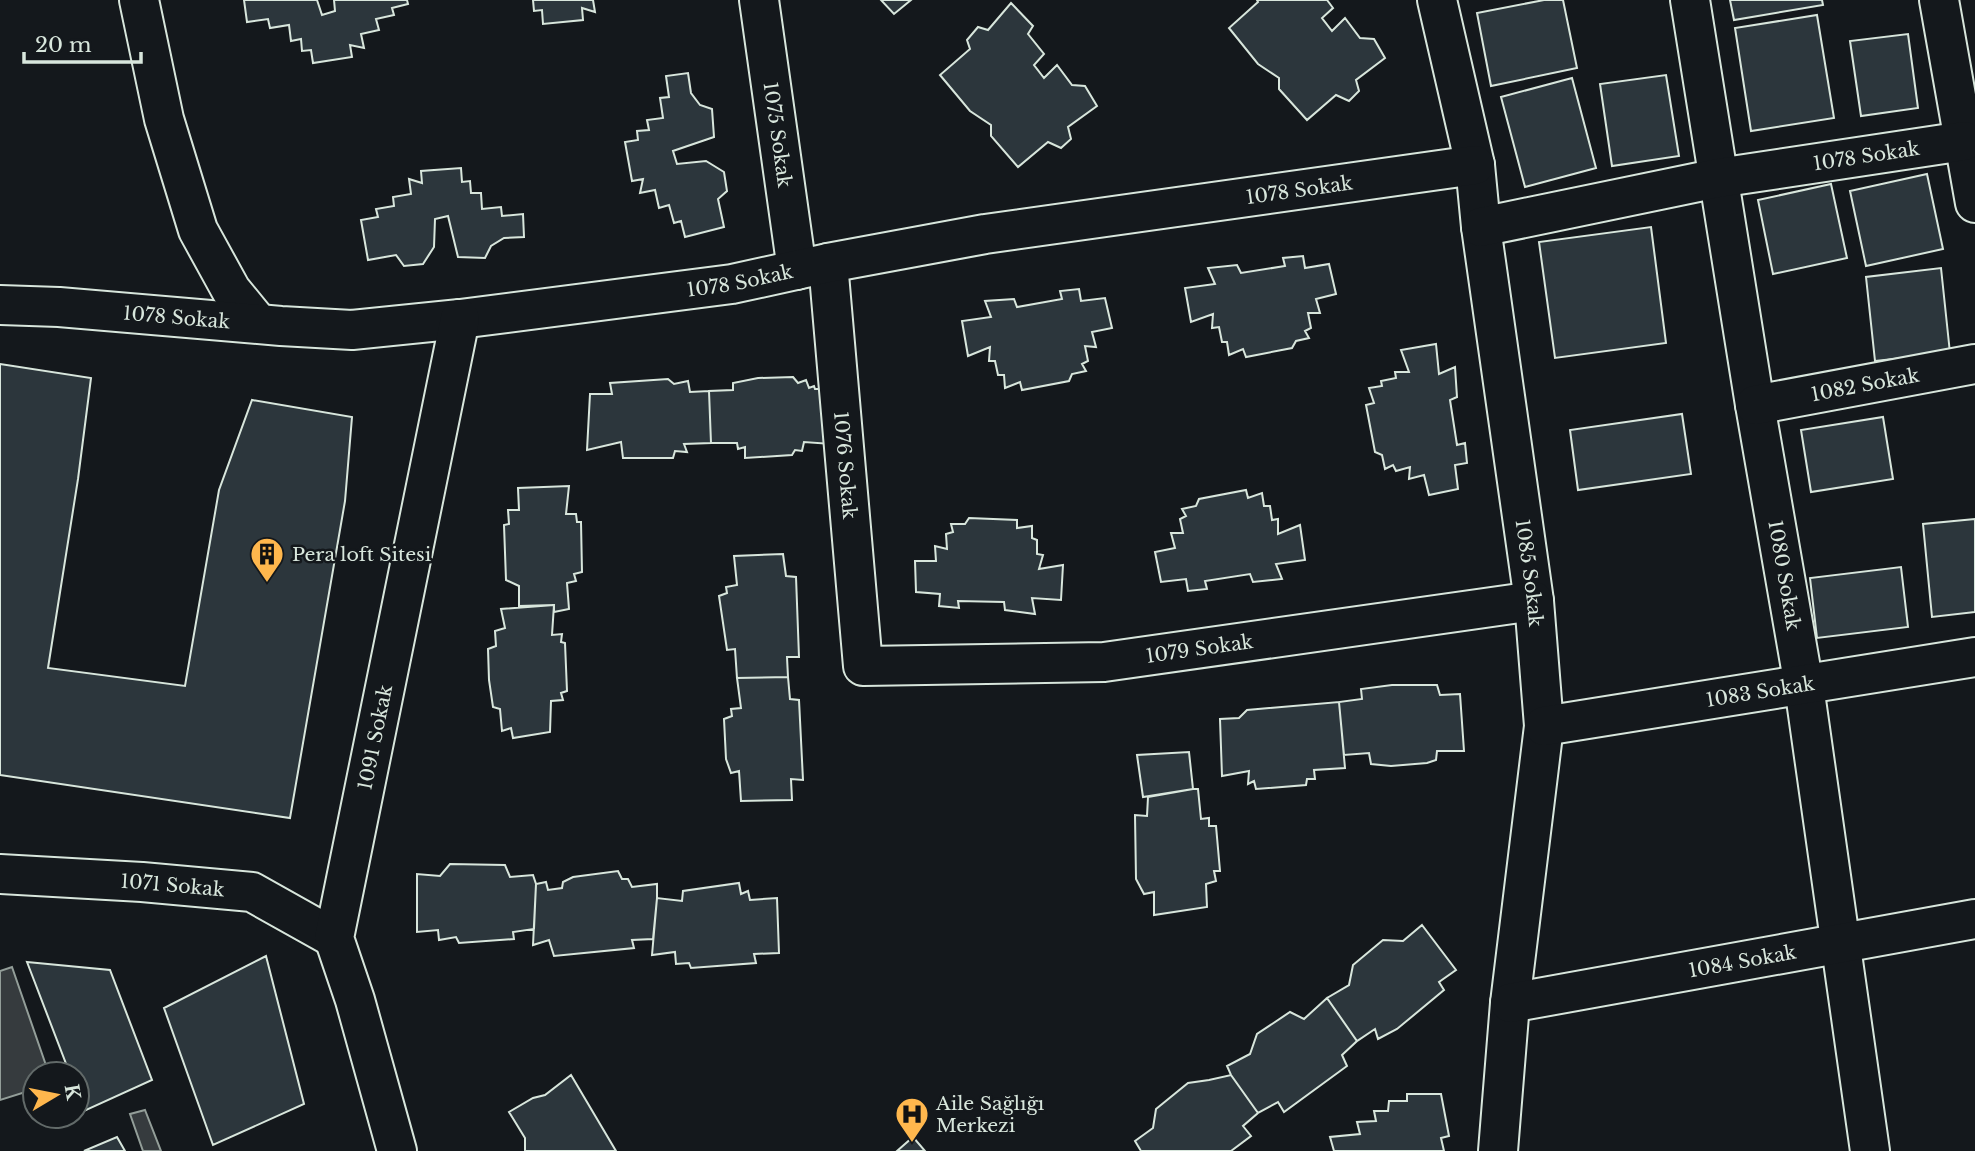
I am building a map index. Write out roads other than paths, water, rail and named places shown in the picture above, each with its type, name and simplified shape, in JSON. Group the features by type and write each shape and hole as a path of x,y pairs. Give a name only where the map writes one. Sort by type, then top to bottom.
{"street":[{"path":"139,0 164,119 198,230 231,290 258,323"},
{"name":"1075 Sokak","path":"759,0 813,267"},
{"name":"1085 Sokak","path":"1437,0 1475,165 1481,227 1534,601 1544,726 1510,1003 1498,1151"},
{"name":"1080 Sokak","path":"1690,0 1755,405 1804,686 1870,1151"},
{"path":"1939,0 1975,203"},
{"name":"1078 Sokak","path":"1481,227 1718,178 1964,141"},
{"name":"1078 Sokak","path":"0,305 97,309 352,330 732,284 985,234 1475,165"},
{"name":"1076 Sokak","path":"813,267 863,666"},
{"name":"1091 Sokak","path":"334,938 460,319"},
{"name":"1082 Sokak","path":"1755,405 1975,364"},
{"name":"1079 Sokak","path":"863,666 1104,662 1534,601"},
{"name":"1083 Sokak","path":"1544,726 1975,657"},
{"name":"1071 Sokak","path":"0,874 142,882 252,892 334,938"},
{"name":"1084 Sokak","path":"1510,1003 1975,919"},
{"path":"334,938 355,1000 397,1151"}],"place":[{"name":"Pera loft Sitesi","path":"267,584"},
{"name":"Aile Sağlığı Merkezi","path":"912,1144"}]}
